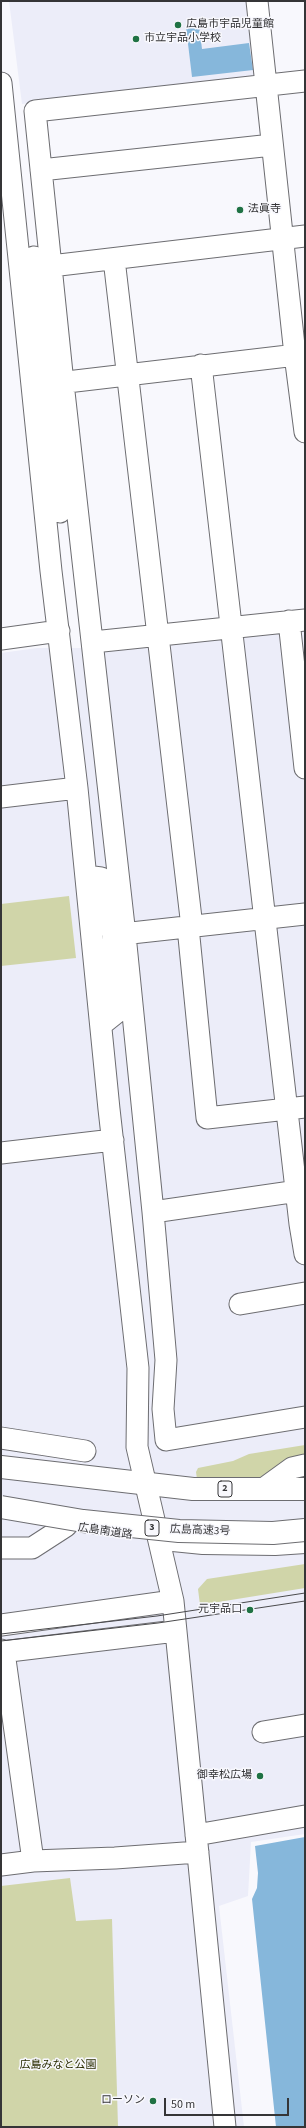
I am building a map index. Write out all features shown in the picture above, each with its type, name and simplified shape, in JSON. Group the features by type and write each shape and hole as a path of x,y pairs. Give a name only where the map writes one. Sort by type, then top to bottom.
{"highway":[{"name":"2","path":"1,1467 193,1490 305,1489"},
{"name":"広島高速3号","path":"1,1507 82,1521 180,1531 273,1533 305,1530"},
{"name":"広島南道路","path":"1,1516 159,1539 203,1543 275,1544 305,1542"}],"street":[{"path":"257,1 282,238 300,355 305,432"},
{"path":"52,571 63,555 51,266 35,111 305,81"},
{"path":"1,83 4,133 12,181 52,571 77,788 138,1368 137,1447 173,1601 225,2127"},
{"path":"41,170 272,145"},
{"path":"12,181 28,210 56,384 93,642 119,935 153,1212 166,1360 163,1410 166,1440 305,1417"},
{"path":"51,266 305,236"},
{"path":"114,259 159,635 190,927 207,1118 296,1108"},
{"path":"56,384 202,365 300,355"},
{"path":"202,365 265,917 296,1108 305,1254"},
{"path":"93,642 297,620 305,768"},
{"path":"1,639 59,631"},
{"path":"1,798 77,788"},
{"path":"86,876 101,878 119,935 116,1012 101,1025"},
{"path":"119,935 265,917 305,914"},
{"path":"1,1153 113,1140"},
{"path":"153,1212 301,1191"},
{"path":"240,1304 305,1293"},
{"path":"1,1438 85,1451"},
{"path":"263,1490 292,1468 305,1465"},
{"path":"1,1548 32,1548 66,1526"},
{"path":"1,1625 173,1601"},
{"path":"32,1861 2,1651 176,1631"},
{"path":"263,1732 305,1725"},
{"path":"1,1865 32,1861 116,1858 197,1844 305,1816"}],"shaded area":[{"name":"市立宇品小学校","path":"9,1 253,1 263,78 22,104"},
{"path":"305,619 305,1834 251,1842 248,1896 219,1906 244,2127 116,2127 1,2106 1,653 37,648 100,648"}],"green space":[{"path":"69,896 76,958 1,966 1,904"},
{"path":"305,1445 305,1458 296,1460 256,1479 197,1479 196,1472 198,1468 233,1461 249,1454"},
{"path":"305,1564 305,1588 200,1605 198,1589 207,1579"},
{"name":"広島みなと公園","path":"70,1878 76,1921 112,1919 118,2127 1,2127 1,1886"}],"water":[{"path":"199,25 202,49 249,43 253,70 192,77 186,27"},
{"path":"305,1837 305,2127 276,2127 252,1899 257,1888 258,1873 255,1846"}],"tram line":[{"path":"1,1634 157,1616 305,1593"},
{"path":"1,1641 158,1623 305,1601"}],"place":[{"name":"広島市宇品児童館","path":"178,25"},
{"name":"市立宇品小学校","path":"136,39"},
{"name":"法眞寺","path":"240,210"},
{"name":"元宇品口","path":"250,1610"},
{"name":"御幸松広場","path":"260,1776"},
{"name":"ローソン","path":"153,2101"}]}
